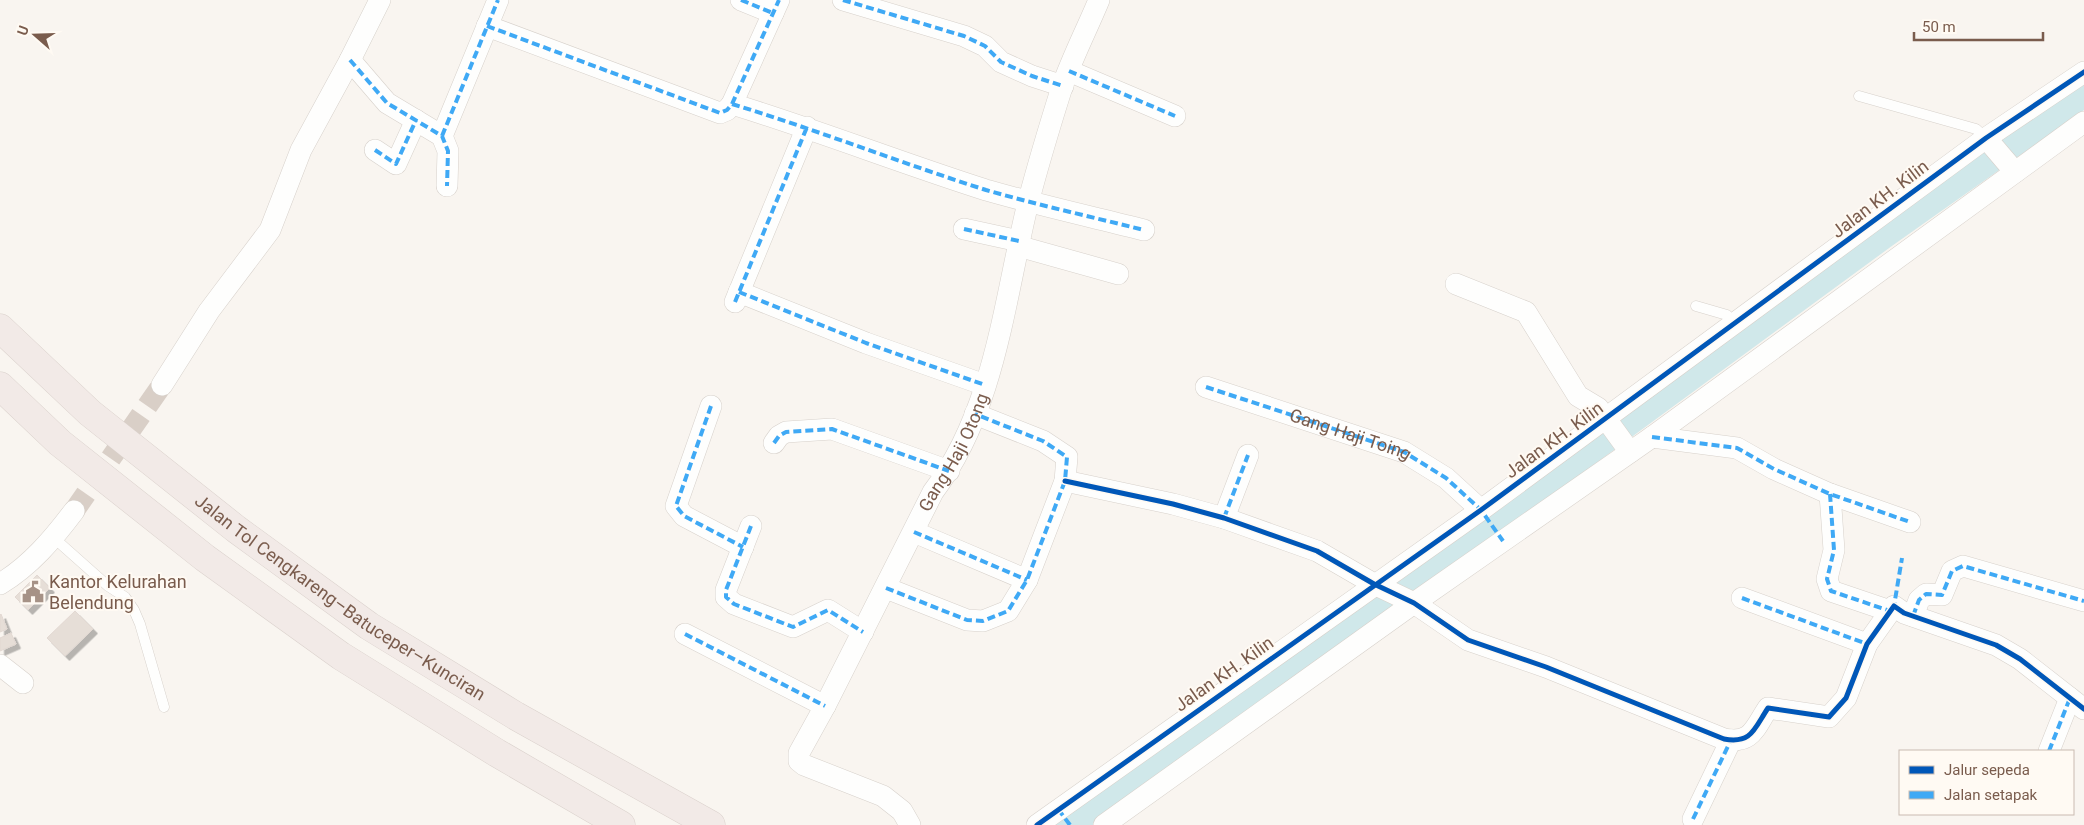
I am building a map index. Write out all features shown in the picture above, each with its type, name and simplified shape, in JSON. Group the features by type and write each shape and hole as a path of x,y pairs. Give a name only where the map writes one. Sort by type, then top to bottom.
{"highway":[{"name":"Jalan Tol Cengkareng–Batuceper–Kunciran","path":"0,328 90,413 236,529 369,626 516,716 711,825"},
{"path":"0,386 60,443 205,558 341,656 497,753 621,825"}],"street":[{"path":"162,385 209,311 270,230 301,150 380,0"},
{"path":"442,136 498,0"},
{"path":"487,26 720,113 727,110 732,104 776,7 741,0"},
{"path":"843,0 964,36 985,46 1002,62 1032,76 1066,78 1175,116"},
{"name":"Gang Haji Otong","path":"910,825 902,811 883,796 804,764 800,761 799,753 886,588 933,492 949,471 975,414 1001,327 1018,243 1029,201 1066,78 1099,0"},
{"path":"350,60 387,102 442,136 448,151 447,186"},
{"name":"Jalan KH. Kilin","path":"1104,825 1408,600 1618,435 1733,325 2084,72"},
{"path":"732,104 807,127 908,164 1029,201 1144,230"},
{"path":"375,150 396,164 416,120"},
{"name":"Jalan KH. Kilin","path":"1037,825 1378,586 1481,510 1618,435 1652,437 2012,167 2084,122"},
{"path":"807,127 737,297 985,385"},
{"path":"1989,141 2012,167"},
{"path":"964,229 1018,243 1118,274"},
{"path":"1456,284 1526,312 1578,396 1598,408 1618,435"},
{"name":"Gang Haji Toing","path":"1206,387 1404,452 1446,478 1481,510"},
{"path":"711,406 676,506 684,516 743,547"},
{"path":"886,588 967,620 983,621 1008,611 1027,580 1065,481 1067,457 1043,441 975,414"},
{"path":"774,444 779,436 786,432 832,429 949,471"},
{"path":"1652,437 1737,448 1774,469 1830,494 1910,522"},
{"path":"1224,518 1248,455"},
{"path":"1065,481 1173,504 1224,518 1317,551 1378,586 1408,600 1468,640 1546,667 1731,740 1738,741 1749,736 1768,708 1829,717 1846,698 1867,644 1894,606 1913,616 1996,645 2020,658 2077,703 2050,750"},
{"path":"1830,494 1834,550 1827,579 1831,591 1890,611"},
{"path":"0,584 16,575 54,538 74,511"},
{"path":"751,526 726,590 726,597 734,604 789,626 797,625 828,610 863,632"},
{"path":"914,532 1027,580"},
{"path":"1913,616 1919,600 1926,594 1942,595 1952,571 1963,566 2084,601"},
{"path":"1742,598 1867,644"},
{"path":"685,634 825,706"},
{"path":"0,665 23,683"},
{"path":"1693,819 1731,740"}],"lane":[{"path":"1859,96 1976,129 1989,141"},
{"path":"1696,306 1727,315 1733,325"},
{"path":"54,538 108,586 124,597 134,610 140,624 164,708"}],"building":[{"name":"Kantor Kelurahan Belendung","path":"37,575 50,588 28,610 15,597"},
{"path":"75,611 93,629 65,656 47,638"},
{"path":"0,615 7,629 0,632"},
{"path":"11,633 16,644 0,651 0,638"}],"waterway":[{"path":"1069,825 1359,618 1882,234 2084,91"}],"tunnel":[{"path":"74,511 162,385"}],"marked path":[{"path":"442,136 498,0"},
{"path":"741,0 773,13"},
{"path":"487,26 720,113 727,110 732,104 779,0"},
{"path":"843,0 964,36 985,46 1001,62 1032,76 1063,86"},
{"path":"350,60 387,103 442,136 448,151 447,186"},
{"path":"1069,71 1175,116"},
{"path":"732,104 986,190 1144,230"},
{"path":"375,150 396,164 416,120"},
{"path":"735,302 807,127"},
{"path":"964,229 1019,241"},
{"path":"739,292 866,343 985,385"},
{"path":"1206,387 1404,452 1446,478 1481,510 1503,541"},
{"path":"711,406 676,506 684,516 743,547"},
{"path":"886,588 967,620 983,621 1008,611 1027,580 1065,481 1067,457 1043,441 975,414"},
{"path":"774,443 779,436 786,432 832,429 949,471"},
{"path":"1652,437 1737,448 1774,469 1830,494 1910,522"},
{"path":"1224,518 1248,455"},
{"path":"1830,494 1834,550 1827,579 1831,591 1890,611"},
{"path":"751,526 726,590 726,597 734,604 793,627 828,610 863,632"},
{"path":"914,532 1027,580"},
{"path":"1891,609 1894,606 1902,558"},
{"path":"1913,616 1919,600 1926,594 1942,595 1952,571 1963,566 2084,601"},
{"path":"1742,598 1867,644"},
{"path":"685,634 825,706"},
{"path":"2049,750 2070,698"},
{"path":"1693,819 1731,740"},
{"path":"1058,809 1070,825"}],"cycle path":[{"path":"1037,825 1481,510 1986,138 2084,72"},
{"path":"1065,481 1173,504 1224,518 1317,551 1374,584 1414,603 1468,640 1546,667 1724,739 1733,740 1747,737 1768,708 1829,717 1846,698 1867,644 1894,606 1904,613 1996,645 2020,659 2084,709"}],"place":[{"name":"Kantor Kelurahan Belendung","path":"33,592"}]}
